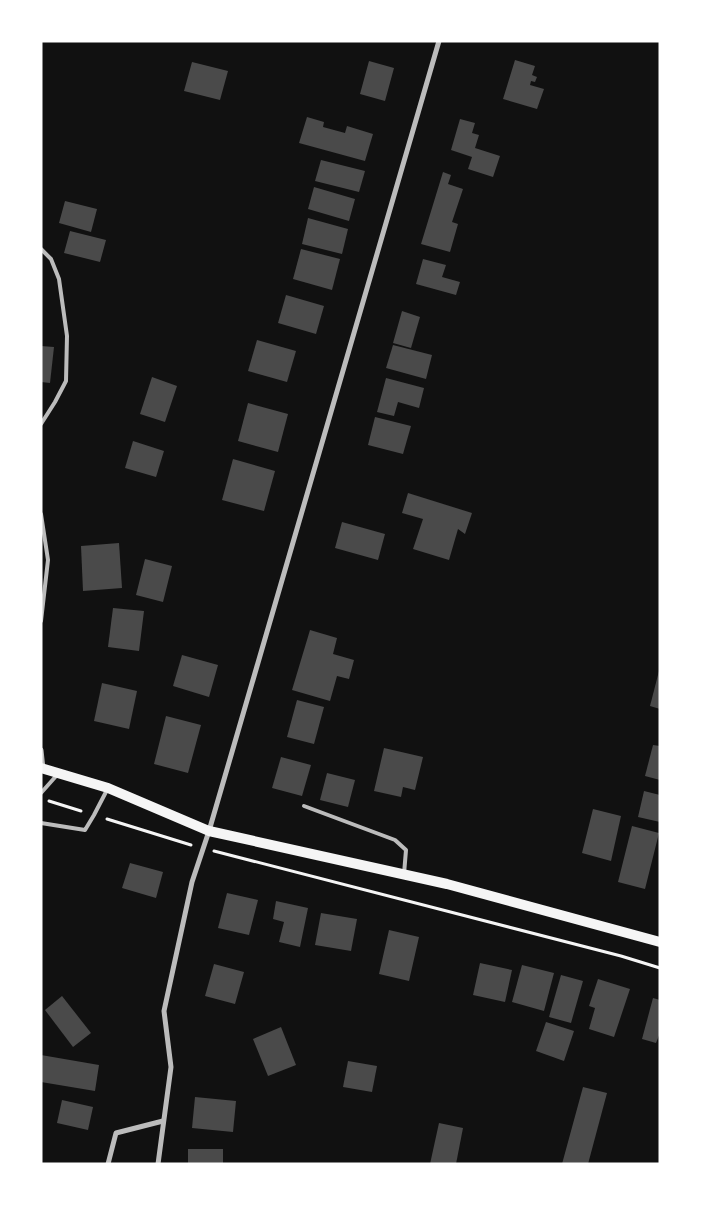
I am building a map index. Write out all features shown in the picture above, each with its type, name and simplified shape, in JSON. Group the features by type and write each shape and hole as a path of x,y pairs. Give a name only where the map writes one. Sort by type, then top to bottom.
{"main road":[{"path":"42,768 108,788 209,831 447,884 660,942"}],"street":[{"path":"158,1164 171,1067 164,1011 192,882 204,849 439,41"},
{"path":"41,750 42,768"},
{"path":"108,1164 116,1133 163,1121"}],"lane":[{"path":"41,249 51,259 59,279 67,336 66,381 41,424"},
{"path":"41,514 48,560 41,622"},
{"path":"41,793 58,774"},
{"path":"41,823 85,830 108,788"},
{"path":"304,806 395,840 406,850 404,874"}],"path":[{"path":"41,799 204,849 621,956 660,968"}],"building":[{"path":"515,60 535,66 532,75 537,77 535,82 531,81 530,85 544,89 537,109 503,99"},
{"path":"369,61 394,68 385,101 360,94"},
{"path":"192,62 228,71 220,100 184,91"},
{"path":"307,117 324,122 323,127 345,133 347,126 373,134 365,161 299,143"},
{"path":"460,119 475,123 472,133 479,135 475,148 500,156 493,177 468,169 472,157 451,150"},
{"path":"321,160 365,171 359,192 315,181"},
{"path":"443,172 451,175 448,184 463,189 452,222 458,224 450,252 421,244"},
{"path":"314,187 355,199 349,221 308,209"},
{"path":"65,201 97,209 91,232 59,223"},
{"path":"308,218 348,229 342,254 302,244"},
{"path":"70,231 106,240 100,262 64,253"},
{"path":"301,249 340,259 332,290 293,279"},
{"path":"423,259 446,265 442,277 460,282 456,295 416,284"},
{"path":"286,295 324,306 316,334 278,323"},
{"path":"402,311 420,317 411,348 393,343"},
{"path":"257,340 296,351 287,382 248,371"},
{"path":"393,345 432,355 426,379 386,368"},
{"path":"41,346 54,347 50,383 41,382"},
{"path":"152,377 177,386 165,422 140,414"},
{"path":"386,378 424,388 419,408 398,402 394,416 377,412"},
{"path":"248,403 288,414 278,452 238,441"},
{"path":"375,417 411,426 403,454 368,445"},
{"path":"133,441 164,451 156,477 125,468"},
{"path":"233,459 275,471 264,511 222,500"},
{"path":"408,493 472,513 465,534 458,529 449,560 413,549 423,519 402,513"},
{"path":"342,522 385,534 378,560 335,548"},
{"path":"119,543 122,588 83,591 81,546"},
{"path":"145,559 172,566 163,602 136,595"},
{"path":"113,608 144,611 139,651 108,647"},
{"path":"310,630 337,638 333,654 354,660 349,679 337,676 330,701 292,690"},
{"path":"182,655 218,665 209,697 173,686"},
{"path":"660,671 660,709 650,706"},
{"path":"102,683 137,691 129,729 94,721"},
{"path":"297,700 324,707 314,744 287,737"},
{"path":"166,716 201,725 188,773 154,764"},
{"path":"653,745 660,746 660,780 645,776"},
{"path":"384,748 423,757 415,790 403,787 401,797 374,791"},
{"path":"281,757 311,765 302,796 272,788"},
{"path":"327,773 355,780 348,807 320,800"},
{"path":"644,791 660,795 660,822 638,817"},
{"path":"593,809 621,816 611,861 582,853"},
{"path":"632,826 659,833 645,889 618,882"},
{"path":"130,863 163,872 156,898 122,888"},
{"path":"227,893 258,900 249,935 218,928"},
{"path":"276,901 308,908 300,947 279,942 284,922 273,919"},
{"path":"321,913 357,919 351,951 315,945"},
{"path":"389,930 419,937 409,981 379,974"},
{"path":"480,963 512,970 505,1002 473,995"},
{"path":"214,964 244,972 235,1004 205,996"},
{"path":"522,965 554,973 544,1011 512,1002"},
{"path":"561,975 583,981 571,1023 549,1017"},
{"path":"598,979 630,989 614,1037 589,1029 595,1008 589,1006"},
{"path":"62,996 91,1033 73,1047 45,1010"},
{"path":"653,998 660,1000 660,1033 656,1043 642,1039"},
{"path":"546,1022 574,1031 564,1061 536,1051"},
{"path":"281,1027 296,1065 268,1076 253,1039"},
{"path":"41,1055 99,1065 95,1091 41,1082"},
{"path":"348,1061 377,1066 372,1092 343,1087"},
{"path":"583,1087 607,1093 588,1164 562,1164"},
{"path":"195,1097 236,1101 233,1132 192,1128"},
{"path":"62,1100 93,1107 88,1130 57,1123"},
{"path":"439,1123 463,1128 456,1164 430,1164"},
{"path":"188,1149 223,1149 223,1164 188,1164"}]}
